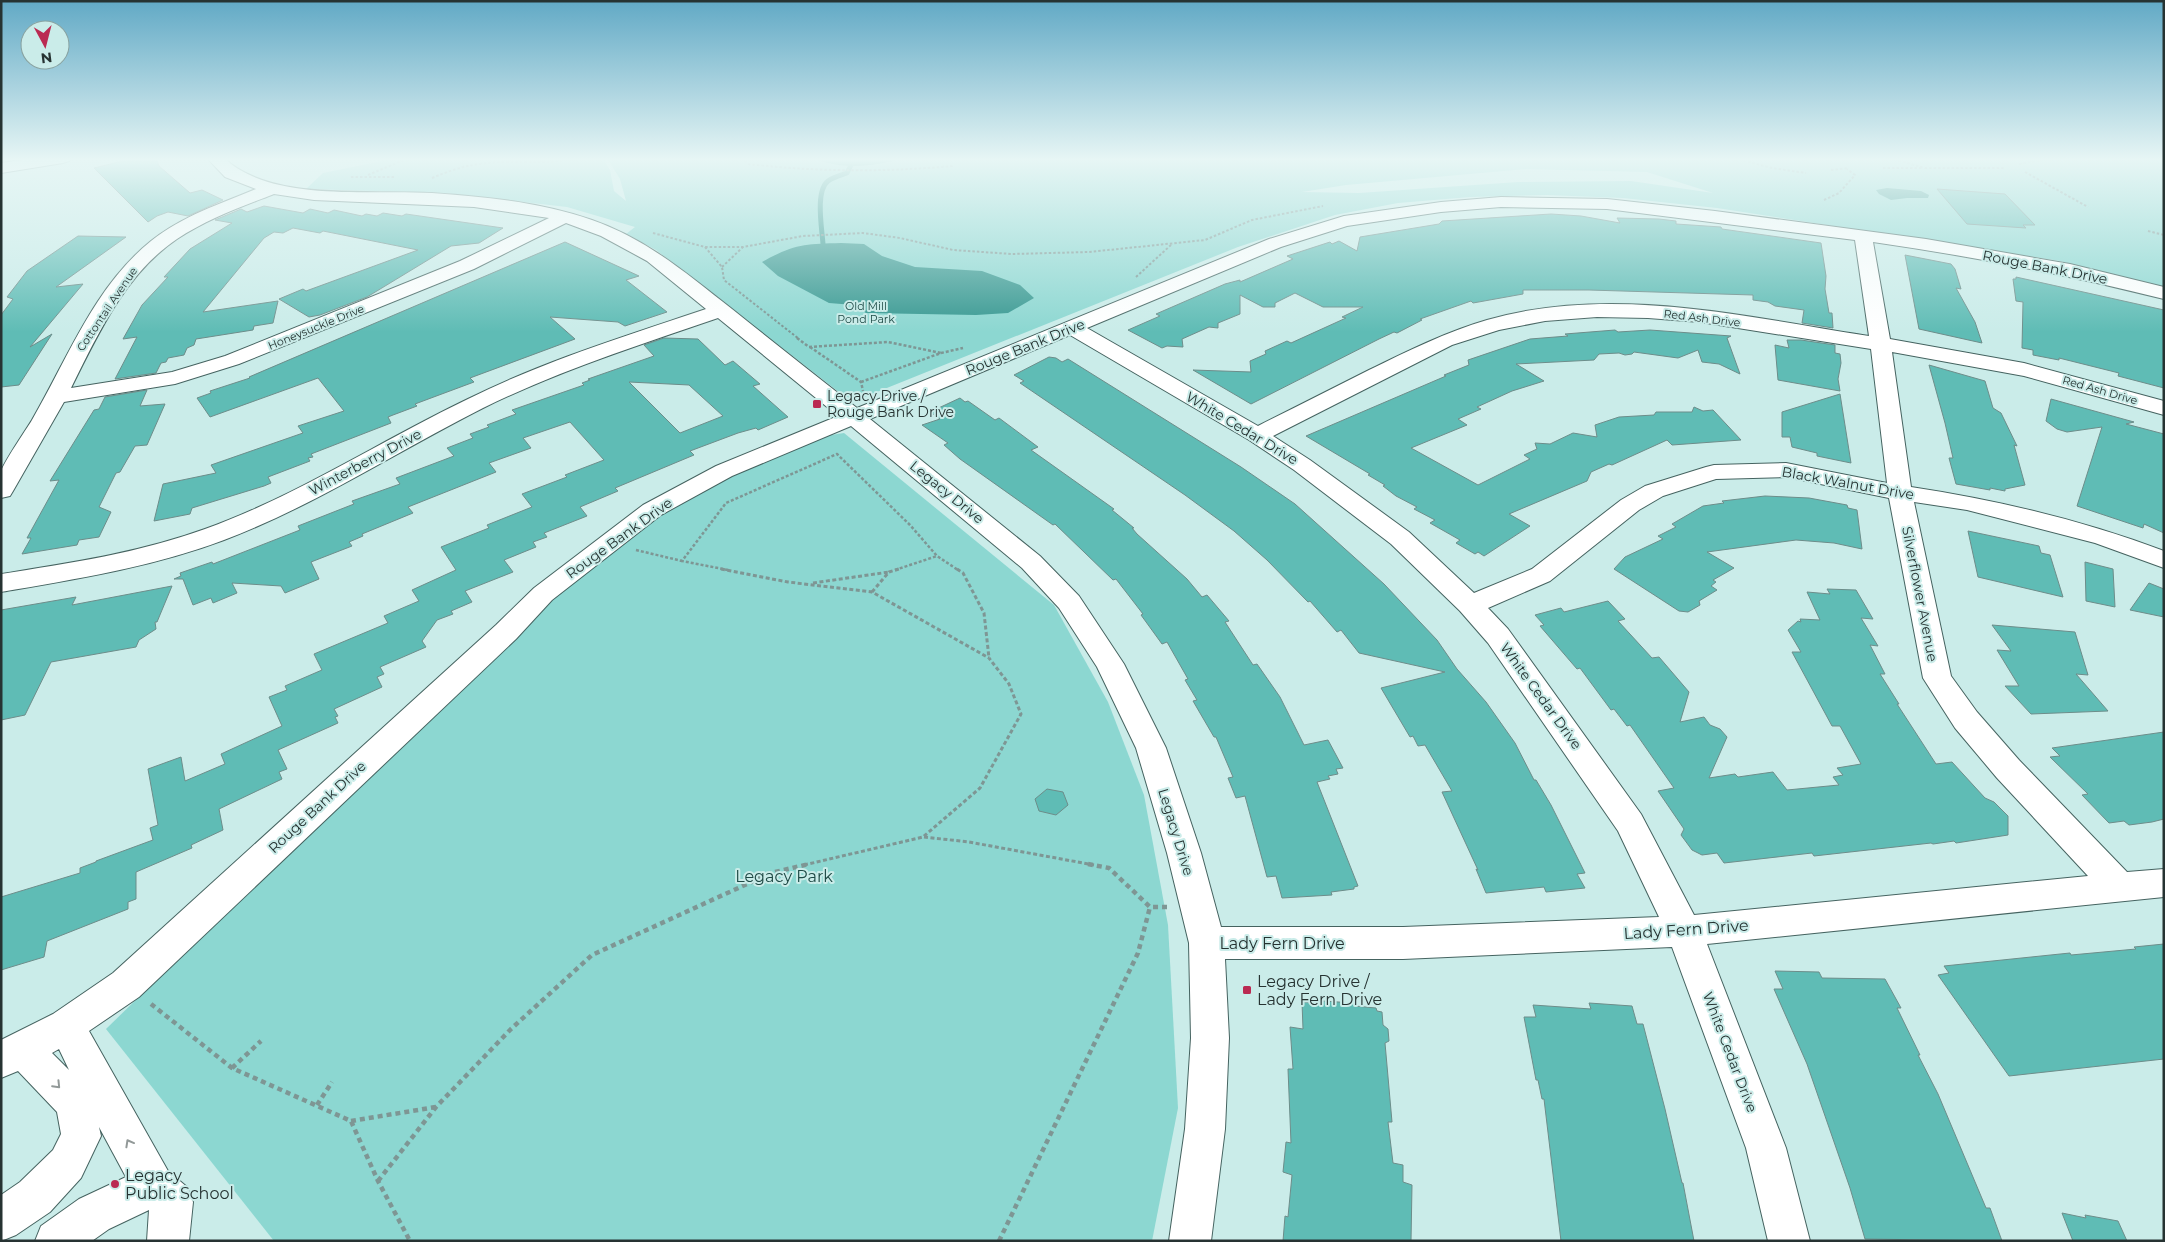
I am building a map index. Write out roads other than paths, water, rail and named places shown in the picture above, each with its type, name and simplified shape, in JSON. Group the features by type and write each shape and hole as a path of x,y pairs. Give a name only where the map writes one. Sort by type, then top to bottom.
{"street":[{"name":"Cottontail Avenue","path":"1,491 56,397 83,342 125,278 151,251 177,230 209,216"},
{"name":"Legacy Drive","path":"555,216 607,232 654,257 719,311 950,494 1031,562 1069,602 1110,664 1150,748 1184,853 1207,943 1210,1038 1205,1129 1190,1241"},
{"name":"Rouge Bank Drive","path":"12,1055 66,1026 126,985 506,632 542,594 652,510 724,472 1246,254 1303,233 1344,221 1379,216"},
{"name":"Rouge Bank Drive","path":"1713,216 1863,236 2034,263 2116,281 2164,294"},
{"name":"Honeysuckle Drive","path":"56,397 174,378 232,360 468,266 563,218"},
{"name":"Silverflower Avenue","path":"1863,236 1881,344 1900,493 1937,678 1966,720 2008,769 2119,887"},
{"name":"Winterberry Drive","path":"1,583 176,548 220,532 298,498 486,398 532,378 719,311"},
{"name":"Red Ash Drive","path":"1257,435 1445,341 1494,324 1564,312 1640,311 1697,315 1881,344 2004,365 2164,408"},
{"name":"White Cedar Drive","path":"1072,328 1257,435 1302,465 1400,538 1498,636 1630,823 1684,931 1766,1148 1788,1241"},
{"name":"Black Walnut Drive","path":"1470,606 1541,575 1630,505 1654,491 1714,472 1786,470 1900,493 1967,504 2046,521 2103,537 2164,560"},
{"name":"Lady Fern Drive","path":"1207,943 1403,943 1684,931 2164,883"},
{"path":"66,1026 153,1186 172,1202 168,1241"},
{"path":"1,1220 35,1197 67,1164 81,1136 75,1103 12,1055"},
{"path":"56,1241 94,1214 153,1186"}],"waterway":[{"path":"820,216 823,244"}],"place":[{"name":"Legacy Drive / Rouge Bank Drive","path":"817,404"},
{"name":"Legacy Drive / Lady Fern Drive","path":"1247,990"},
{"name":"Legacy Public School","path":"115,1184"}],"park label":[{"name":"Old Mill Pond Park","path":"866,312"},
{"name":"Legacy Park","path":"784,876"}]}
